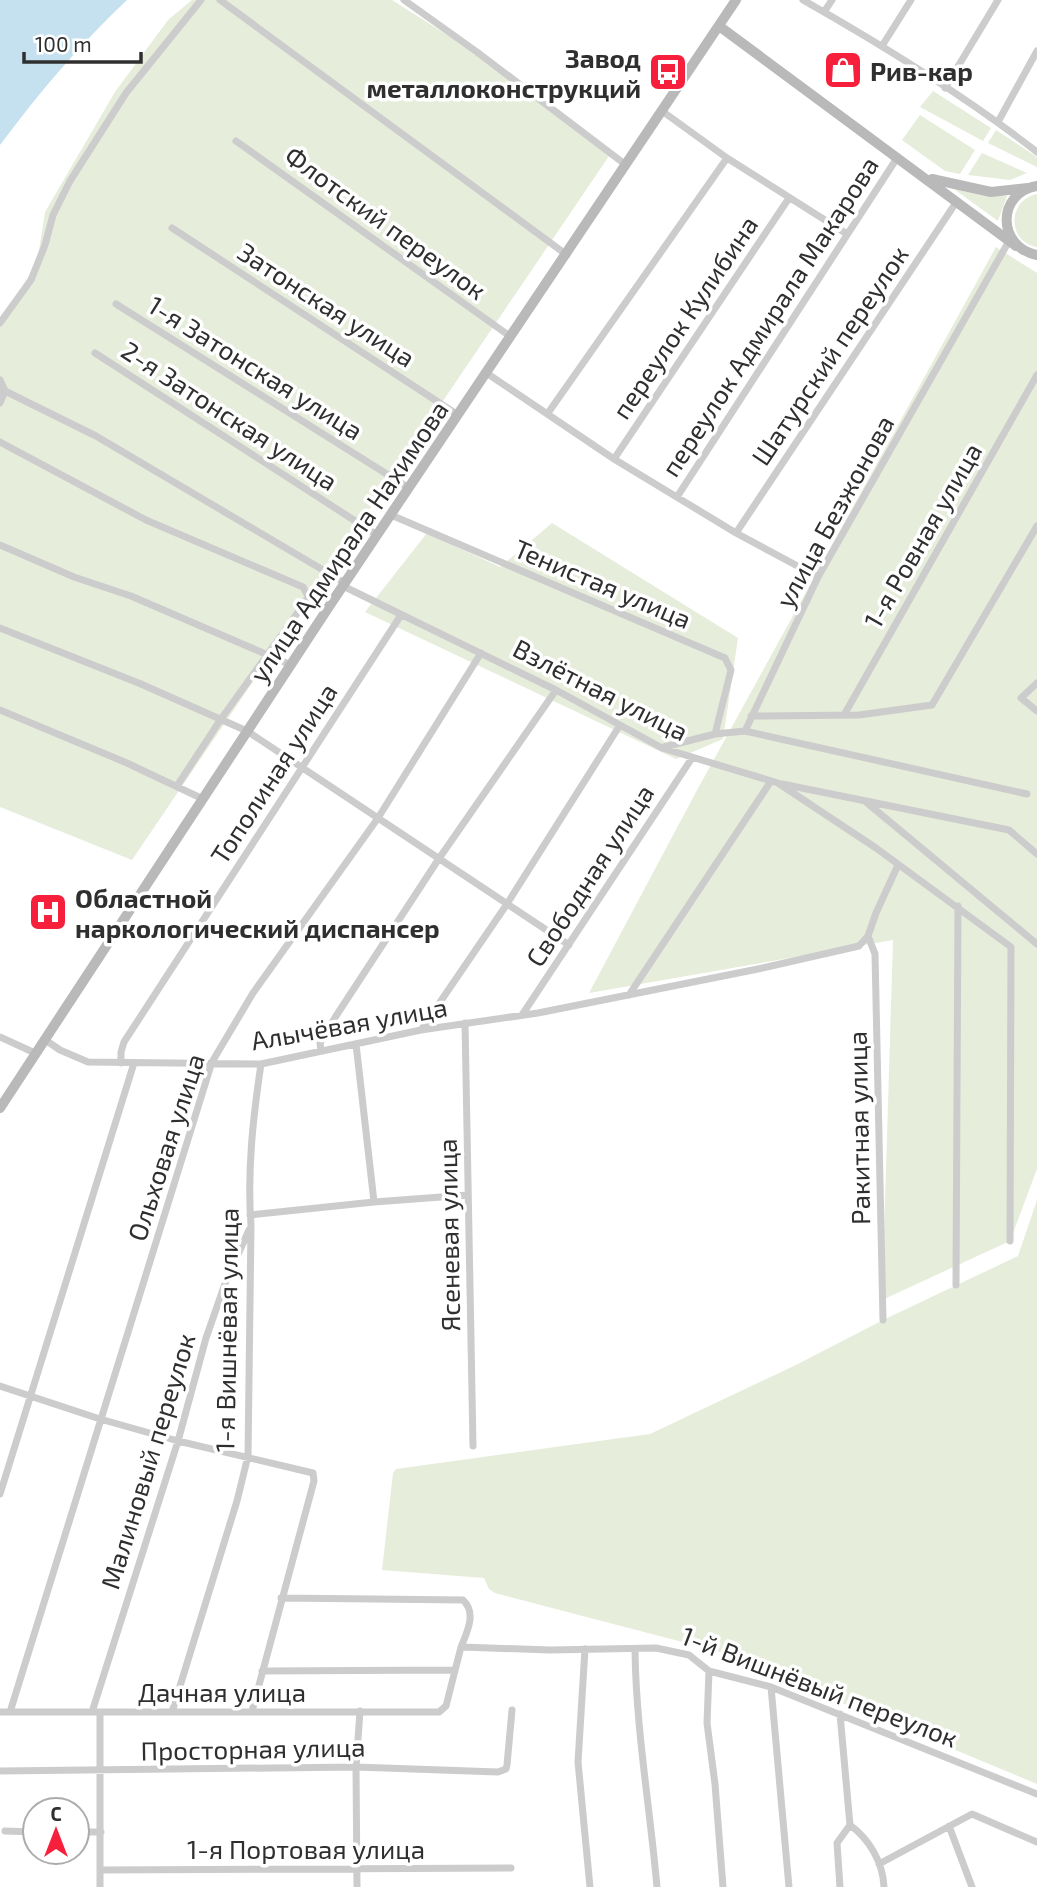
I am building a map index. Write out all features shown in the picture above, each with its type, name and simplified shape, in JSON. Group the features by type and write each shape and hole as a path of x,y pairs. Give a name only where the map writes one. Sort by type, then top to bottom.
{"main road":[{"name":"улица Адмирала Нахимова","path":"0,1108 485,372 567,255 736,0"},
{"path":"719,26 1034,256"},
{"path":"922,176 975,190 1004,192 1034,186"},
{"path":"1013,243 1006,220 1009,207 1016,195 1034,186"}],"street":[{"path":"0,323 30,280 45,245 53,215 70,181 126,93 201,0"},
{"path":"220,0 567,255"},
{"path":"404,0 626,165"},
{"path":"803,0 882,46 998,121 1037,152"},
{"path":"824,12 832,0"},
{"path":"882,46 911,0"},
{"path":"945,88 998,0"},
{"path":"998,121 1037,51"},
{"path":"662,111 727,158 847,234"},
{"name":"Флотский переулок","path":"236,141 511,337"},
{"path":"548,413 727,158"},
{"name":"переулок Адмирала Макарова","path":"677,497 897,158"},
{"name":"переулок Кулибина","path":"614,459 789,198"},
{"name":"Шатурский переулок","path":"736,533 957,201"},
{"name":"Затонская улица","path":"172,228 458,415"},
{"name":"улица Безжонова","path":"745,731 818,577 1013,243"},
{"name":"1-я Затонская улица","path":"116,304 409,488"},
{"name":"2-я Затонская улица","path":"95,353 377,535"},
{"path":"485,372 614,459 736,533 818,577"},
{"name":"1-я Ровная улица","path":"844,715 1037,375"},
{"path":"0,380 0,402"},
{"name":"Взлётная улица","path":"2,391 96,436 344,585 556,690 662,748 775,782 958,906 1011,947 1010,1241"},
{"path":"0,442 146,520 303,587 306,601 221,719 177,786"},
{"name":"Тенистая улица","path":"391,515 724,658 731,670 715,734"},
{"path":"751,716 844,715 932,705 1037,526"},
{"path":"0,545 74,577 131,596 291,665"},
{"name":"Тополиная улица","path":"121,1063 124,1042 401,615"},
{"path":"0,628 141,684 247,731 569,945"},
{"name":"Ольховая улица","path":"10,1712 212,1062 253,993 378,818 481,653"},
{"path":"1037,683 1021,698 1037,711"},
{"path":"321,1051 320,1043 336,1016 556,690"},
{"path":"0,710 127,762 203,799"},
{"path":"421,1030 507,904 620,725"},
{"path":"662,748 715,734 745,731 1027,794"},
{"name":"Свободная улица","path":"522,1015 692,758"},
{"path":"629,995 775,782 1009,830 1037,854"},
{"path":"865,801 1037,944"},
{"name":"Ракитная улица","path":"883,1320 875,954 869,936 876,913 898,865"},
{"path":"956,1285 958,906"},
{"name":"Алычёвая улица","path":"44,1039 60,1051 88,1062 261,1064 421,1030 629,995 855,947 869,936"},
{"name":"Ясеневая улица","path":"465,1023 473,1446"},
{"path":"0,1037 35,1053"},
{"path":"356,1044 374,1202"},
{"path":"0,1494 134,1063"},
{"name":"1-я Вишнёвая улица","path":"172,1712 237,1502 248,1456 251,1226 248,1188 252,1125 261,1064"},
{"path":"250,1215 468,1195"},
{"name":"Малиновый переулок","path":"100,1887 100,1771 96,1712 210,1326 226,1281 251,1226"},
{"path":"0,1386 100,1419 314,1475 252,1711"},
{"path":"262,1671 454,1670 470,1621 469,1606 463,1600 281,1598"},
{"name":"1-й Вишнёвый переулок","path":"461,1647 635,1650 656,1648 689,1655 709,1671 771,1687 1037,1794"},
{"path":"586,1649 578,1762 590,1887"},
{"path":"635,1650 636,1704 648,1785 657,1887"},
{"name":"Дачная улица","path":"0,1712 444,1710 454,1670"},
{"path":"709,1671 707,1723 723,1887"},
{"path":"771,1687 789,1887"},
{"name":"Просторная улица","path":"0,1771 356,1767 498,1772 506,1769 512,1710"},
{"path":"357,1887 356,1767 360,1711"},
{"path":"839,1887 836,1843 850,1825 840,1714"},
{"path":"879,1864 972,1814 1037,1842"},
{"path":"850,1825 866,1836 883,1874 884,1887"},
{"path":"949,1826 972,1887"},
{"path":"5,1831 21,1832"},
{"path":"91,1832 100,1832"},
{"name":"1-я Портовая улица","path":"101,1870 510,1868"}],"green space":[{"path":"192,0 392,0 471,50 609,156 132,860 0,807 0,322 37,263 45,212 115,92 168,20"},
{"path":"933,91 991,128 983,141 920,107"},
{"path":"920,115 975,150 960,174 945,171 902,140"},
{"path":"996,130 1037,157 1037,167 988,143"},
{"path":"982,153 1027,173 1010,180 968,175"},
{"path":"954,189 986,196 1007,196 998,221"},
{"path":"1037,194 1037,247 1027,244 1020,237 1014,221 1020,204"},
{"path":"996,247 1037,273 1037,1169 1010,1241 882,1300 893,940 589,993 696,792"},
{"path":"552,523 738,638 723,739 676,759 365,612 427,533 500,567"},
{"path":"1037,1200 1037,1784 717,1651 495,1593 489,1589 484,1578 382,1570 393,1473 396,1469 650,1434 1018,1256"}],"water":[{"path":"0,0 127,0 60,70 0,145"}],"place":[{"name":"Рив-кар","path":"843,70"},
{"name":"Завод металлоконструкций","path":"668,72"},
{"name":"Областной наркологический диспансер","path":"48,912"}]}
